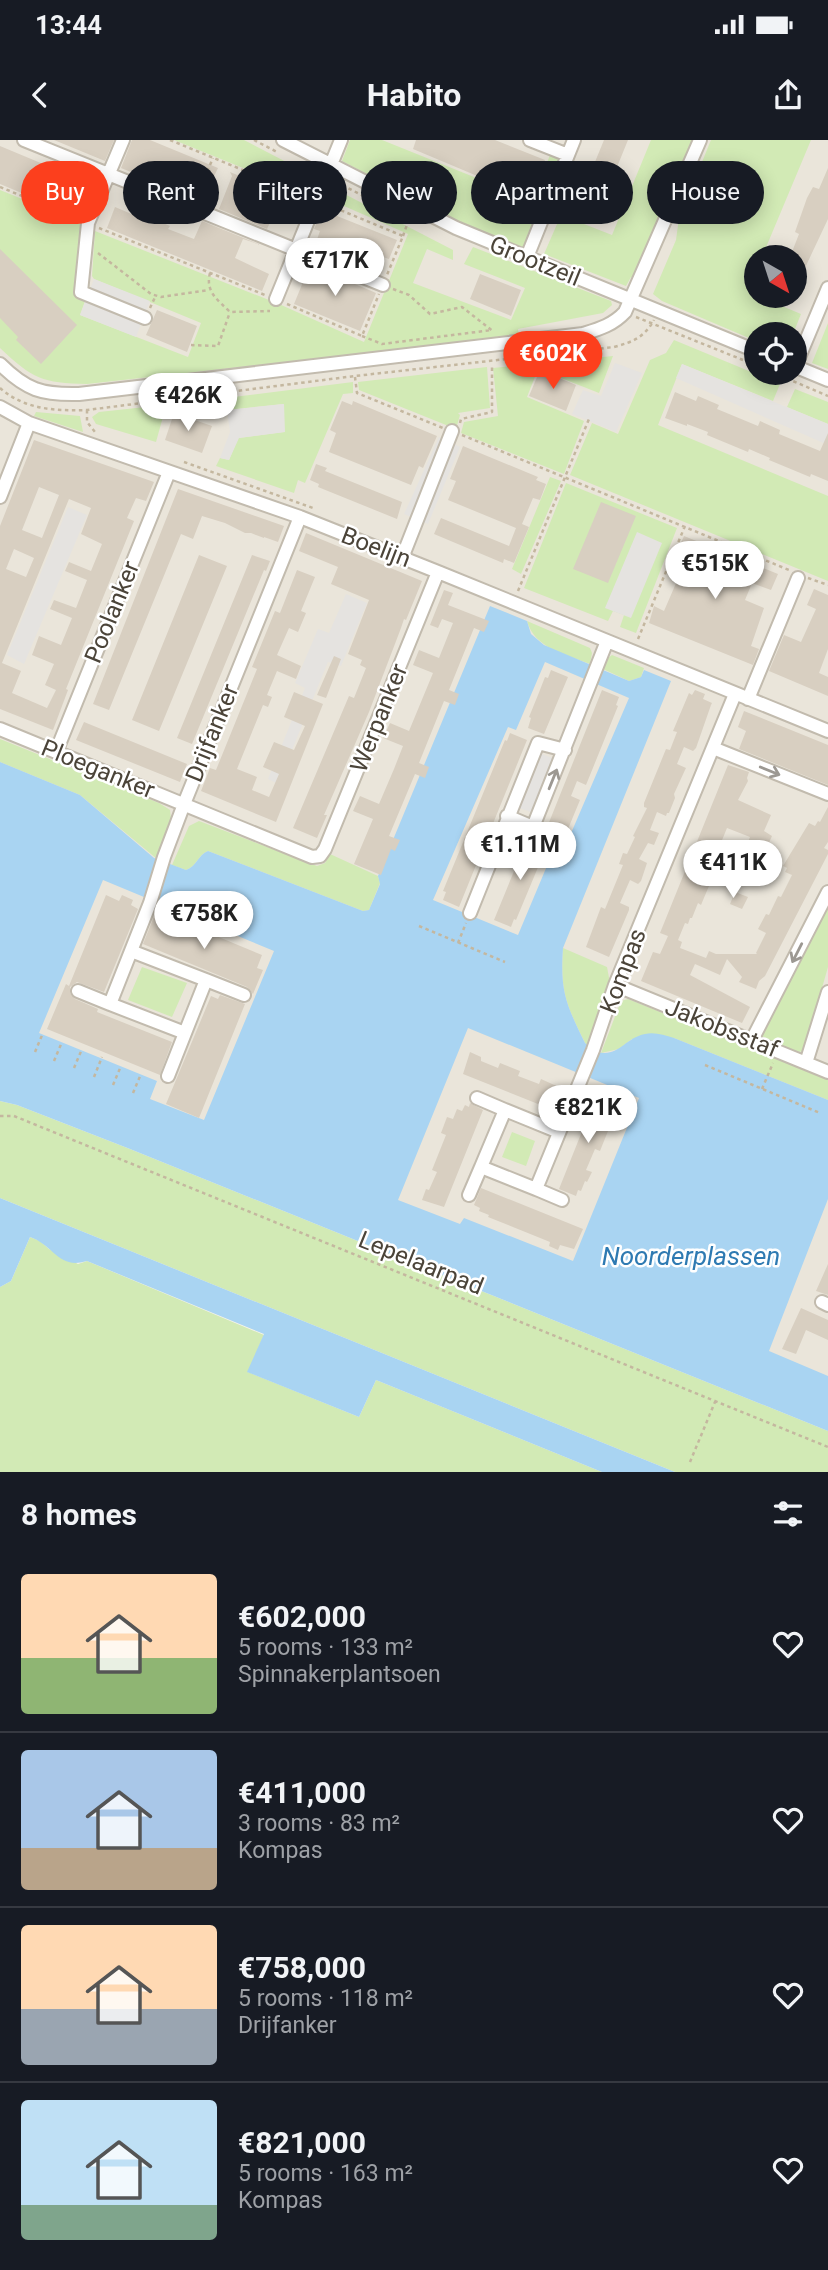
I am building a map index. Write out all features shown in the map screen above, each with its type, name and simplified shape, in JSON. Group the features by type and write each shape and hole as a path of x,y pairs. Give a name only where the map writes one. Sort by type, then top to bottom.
{"street":[{"path":"24,140 78,161"},
{"path":"122,140 109,173 123,179"},
{"name":"Grootzeil","path":"283,140 321,161"},
{"path":"332,161 341,140"},
{"path":"530,140 568,155"},
{"path":"527,257 574,140"},
{"path":"0,364 24,385 37,391 53,395 79,394 583,334 603,328 625,312 700,140"},
{"name":"Grootzeil","path":"347,174 456,228 744,346"},
{"path":"219,219 383,285"},
{"path":"88,224 81,292 145,318"},
{"path":"276,299 308,224"},
{"path":"807,338 828,288"},
{"path":"807,371 828,380"},
{"name":"Boelijn","path":"0,407 29,424 300,517 828,731"},
{"path":"0,497 29,424"},
{"path":"402,558 454,432"},
{"name":"Poolanker","path":"56,752 169,472"},
{"name":"Drijfanker","path":"110,1004 150,903 184,804 300,517"},
{"name":"Werpanker","path":"312,857 320,856 326,849 438,572"},
{"path":"748,699 798,578"},
{"path":"507,816 533,827 607,641"},
{"name":"Kompas","path":"536,1189 593,1050 615,985 735,694"},
{"name":"Ploeganker","path":"0,729 312,857"},
{"path":"470,913 538,743 565,750"},
{"path":"713,748 828,794"},
{"path":"752,1040 828,892"},
{"path":"131,951 244,995"},
{"path":"168,1076 205,979"},
{"name":"Jakobsstaf","path":"615,985 828,1072"},
{"path":"78,991 185,1033"},
{"path":"806,1063 828,992"},
{"path":"477,1098 559,1132"},
{"path":"469,1195 505,1110"},
{"path":"481,1167 562,1200"}],"path":[{"path":"403,236 408,224"},
{"path":"88,244 151,294 161,297 209,290"},
{"path":"211,273 209,290 230,312 272,310 276,299"},
{"path":"383,285 409,295 430,314 462,307 498,335"},
{"path":"191,345 218,346 230,312"},
{"path":"0,388 34,407 58,411 87,410 614,347 635,341 645,334 652,324 744,360"},
{"path":"362,336 383,344 492,330"},
{"path":"454,432 461,419 492,412 491,367"},
{"path":"355,376 357,393 828,586"},
{"path":"802,385 828,396"},
{"path":"518,591 589,419"},
{"path":"637,640 685,526"},
{"path":"458,943 470,913"},
{"path":"419,926 505,962"},
{"path":"35,1052 43,1033"},
{"path":"54,1061 62,1042"},
{"path":"75,1068 82,1049"},
{"path":"94,1077 102,1057"},
{"path":"762,1089 774,1061"},
{"path":"705,1065 820,1113"},
{"path":"113,1085 121,1066"},
{"path":"133,1093 141,1074"},
{"name":"Lepelaarpad","path":"0,1116 14,1116 828,1447"},
{"path":"690,1462 715,1402"}],"shaded area":[{"path":"0,140 828,140 828,1396 0,1064"},
{"path":"94,279 150,301 136,337 80,315"},
{"path":"615,363 642,373 616,432 572,414 583,390 601,396"},
{"path":"682,364 828,424 828,445 676,378"},
{"path":"284,404 285,432 239,438 229,460 220,458 230,432 227,410"},
{"path":"439,437 460,447 428,524 404,514"},
{"path":"68,507 87,515 24,664 7,655"},
{"path":"637,532 662,543 631,618 605,608"},
{"path":"346,594 367,603 341,666 328,662 278,784 268,779 305,688 295,683 318,629 329,633"},
{"path":"539,753 555,759 533,813 517,807"}],"green space":[{"path":"174,140 244,140 284,161 233,161 233,164"},
{"path":"350,140 382,140 434,161 361,161 361,171 347,164 347,161 342,161"},
{"path":"651,140 693,140 684,161 647,161 647,224 658,224 635,279 631,277 626,286 544,254 557,224 584,224 612,235 617,224 633,224 633,184"},
{"path":"711,140 811,140 767,245 744,245 744,308 787,308 801,314 798,322 744,322 744,336 662,301 653,294 676,240 678,224 764,224 764,161 702,161"},
{"path":"551,153 561,161 548,161"},
{"path":"457,170 471,176 471,224 534,224 524,248 457,221"},
{"path":"0,190 21,198 21,224 84,224 74,296 85,301 80,315 188,357 201,323 94,279 95,231 279,304 364,342 408,234 385,224 403,224 453,250 453,260 427,249 413,283 511,320 525,288 464,264 473,247 611,301 612,305 603,313 518,329 519,336 87,384 39,377 21,367 0,348"},
{"path":"347,195 361,202 361,213 347,207"},
{"path":"828,323 828,369 812,363"},
{"path":"674,340 744,369 744,385 780,385 773,401 682,364 658,425 828,496 828,581 570,475 592,423 618,434 650,360 666,353"},
{"path":"613,356 599,393 538,369 527,397 584,421 564,474 461,433 464,422 498,416 493,368"},
{"path":"487,367 490,408 458,413 460,415 456,429 359,390 358,382"},
{"path":"353,382 353,393 343,394 305,483 298,480 294,493 216,466 220,458 229,460 238,438 284,432 283,404 227,410 225,398"},
{"path":"795,389 828,402 828,424 787,407"},
{"path":"220,399 221,407 164,413 156,442 96,424 92,417 99,412"},
{"path":"36,412 80,416 83,432 34,416"},
{"path":"550,477 561,481 521,574 512,569"},
{"path":"566,483 677,528 636,633 620,627 624,615 613,611 608,621 524,588"},
{"path":"527,621 590,648 590,664 544,644 531,630"},
{"path":"612,655 644,668 641,677 629,681 603,669"},
{"path":"0,739 159,803 170,810 171,819 157,859 80,795 0,762"},
{"path":"199,821 317,866 325,863 330,854 378,876 380,883 369,910 363,911 208,851 186,870 172,865 189,826"},
{"path":"828,906 828,967 804,1051 799,1052 766,1041 761,1036"},
{"path":"563,948 607,967 610,983 589,1046 578,1030 566,997 562,976"},
{"path":"142,967 187,983 172,1017 128,1000"},
{"path":"628,999 828,1079 828,1100 674,1038 632,1039 619,1049 601,1053 621,1001"},
{"path":"0,1101 17,1105 130,1149 828,1431 828,1472 675,1472 0,1198"},
{"path":"512,1132 535,1141 526,1166 502,1157"},
{"path":"30,1237 78,1264 87,1261 264,1335 248,1372 359,1417 376,1380 602,1472 0,1472 0,1287 11,1281"}],"water":[{"name":"Noorderplassen","path":"490,606 527,621 531,634 544,645 629,681 641,677 644,670 671,681 563,948 562,976 566,997 588,1049 607,1053 637,1037 649,1033 660,1034 828,1100 828,1199 769,1351 828,1376 828,1431 130,1149 17,1105 0,1101 0,762 80,795 154,858 186,870 208,851 363,911 369,910 380,884 378,876","holes":["545,662 629,698 566,845 557,842 518,935 433,900 508,727 516,730","103,880 274,951 204,1120 150,1099 157,1081 39,1033","468,1028 639,1098 573,1261 464,1218 460,1224 398,1200"]},
{"path":"0,1198 675,1472 602,1472 376,1380 359,1417 247,1372 264,1334 87,1261 69,1262 30,1237 11,1281 0,1287"}],"building":[{"path":"54,140 114,140 105,161"},
{"path":"132,140 150,140 201,161 124,161"},
{"path":"416,140 495,140 545,160 471,161 471,173 457,167 457,161 442,161 413,149"},
{"path":"604,140 628,140 619,161 595,161"},
{"path":"0,146 36,161 21,161 21,193 0,184"},
{"path":"828,168 828,219 807,264 807,245 795,245 799,234 795,232 813,187 819,189"},
{"path":"230,172 233,173 233,215 219,209 232,176"},
{"path":"115,207 123,210 123,224 165,224 170,226 168,229 194,239 201,224 209,224 261,245 243,239 235,258 269,274 262,291 107,228"},
{"path":"347,220 397,240 389,259 383,257 376,273 314,248 320,231 314,229 316,224 347,224"},
{"path":"255,224 269,224 267,229"},
{"path":"0,249 77,325 41,364 16,340 18,337 0,318"},
{"path":"310,265 376,293 360,331 294,304"},
{"path":"480,274 521,290 511,316 470,299"},
{"path":"157,310 197,326 187,352 146,335"},
{"path":"540,370 576,385 566,411 529,396"},
{"path":"675,392 696,401 698,396 719,405 717,409 758,426 760,421 780,430 779,434 820,451 828,433 828,481 811,474 810,477 749,449 748,452 707,435 708,432 665,418"},
{"path":"342,401 352,405 353,401 437,436 423,468 419,466 411,485 329,452 336,433 330,430"},
{"path":"174,413 212,426 202,453 165,440"},
{"path":"34,440 154,482 146,501 136,498 127,518 134,521 66,689 68,690 53,730 0,709 0,526","holes":["39,487 59,495 42,538 22,530","69,499 91,508 81,534 102,544 91,571 69,562 65,571 87,580 76,608 54,600 50,609 72,618 61,645 39,636 32,655 54,664 45,685 56,690 47,708 12,693 21,671 2,663","14,549 34,558 26,577 6,569"]},
{"path":"463,446 538,477 536,480 546,484 540,500 533,498 522,524 529,527 514,563 504,559 503,563 434,534 441,518 509,546 516,528 448,500 456,481 450,479"},
{"path":"316,464 327,468 325,471 402,502 397,519 318,487 319,484 310,480"},
{"path":"178,489 284,526 278,542 245,533 202,516 193,539 181,534 109,710 93,704"},
{"path":"601,502 636,516 608,583 573,569"},
{"path":"306,533 422,581 406,620 404,619 317,838 293,828 349,696 354,698 366,668 360,665 362,660 348,654 369,600 331,584 338,567 299,551"},
{"path":"684,536 778,574 771,590 752,583 745,600 764,608 751,646 759,649 753,665 649,623 654,606 664,611 680,574 686,556 677,552"},
{"path":"199,555 227,566 159,731 132,720"},
{"path":"252,555 270,561 192,744 177,738"},
{"path":"297,570 315,577 301,611 306,613 298,632 289,628 277,655 301,666 296,679 277,671 267,695 272,697 268,707 263,705 237,769 257,777 252,790 269,797 279,774 263,767 274,742 294,750 305,726 284,717 294,692 323,704 276,822 201,791 210,768 216,770 257,669 252,667 275,611 280,613"},
{"path":"814,589 828,595 828,649 819,673 828,677 828,696 769,671 784,635 801,642 816,609 807,605"},
{"path":"444,590 453,593 448,605 489,621 484,632 474,628 449,690 459,694 455,705 444,701 419,763 429,767 425,778 415,774 389,836 400,840 395,851 391,849 381,875 354,864 373,819 353,811 360,796 379,804 394,769 403,746 383,738 390,723 409,731 433,673 413,665 419,650 439,658 453,623 442,619 438,628 430,625"},
{"path":"334,656 341,659 326,698 317,695"},
{"path":"551,670 568,677 544,734 528,728 529,717 545,677 548,678"},
{"path":"602,690 619,697 618,706 586,785 577,781 571,796 580,800 563,836 546,830"},
{"path":"695,690 705,694 703,699 712,703 696,748 693,751 684,747 677,764 686,768 669,813 666,816 657,812 650,830 659,833 654,845 648,843 639,859 647,863 641,881 638,884 630,880 620,903 629,907 629,910 609,957 586,947 601,907 605,909 623,865 619,864 623,853 627,854 647,808 644,803 666,749 670,750 677,732 673,731 689,693 692,695"},
{"path":"744,711 828,745 828,785 739,749 746,731 738,727"},
{"path":"84,722 187,764 180,782 76,740"},
{"path":"510,733 527,740 459,907 443,900 446,892 443,891"},
{"path":"728,765 749,772 748,781 738,800 771,815 764,831 772,836 755,873 741,867 752,844 748,842 750,837 727,828 709,872 714,874 701,905 698,903 678,940 682,942 680,948 706,958 709,951 716,954 757,954 766,933 758,929 766,914 769,915 778,896 781,897 792,875 785,872 787,868 783,866 809,823 815,826 820,822 828,807 828,842 824,848 828,850 828,854 756,989 739,982 742,977 727,959 720,975 695,964 690,975 750,1007 742,1023 641,981 653,952 660,954 668,936 660,933"},
{"path":"528,837 545,844 541,852 544,853 511,927 494,920"},
{"path":"735,892 748,897 742,909 730,904"},
{"path":"106,895 119,901 122,895 133,900 131,905 138,909 104,992 77,982 70,987 70,993 75,999 98,1009 97,1012 172,1042 160,1075 47,1029 66,984 69,986"},
{"path":"156,911 262,955 257,968 263,970 253,994 247,987 143,944"},
{"path":"220,995 245,1004 199,1118 166,1104 211,996 218,999"},
{"path":"470,1052 481,1057 481,1061 498,1068 500,1063 520,1071 518,1076 539,1084 541,1079 561,1088 560,1093 565,1095 558,1112 463,1074"},
{"path":"597,1094 618,1101 604,1129 608,1131 600,1151 595,1149 586,1170 592,1172 576,1196 559,1189"},
{"path":"470,1103 483,1110 444,1207 422,1200 437,1172 432,1170 446,1135 441,1133 447,1117 453,1119 457,1109 462,1111 465,1105 469,1107"},
{"path":"481,1188 583,1229 574,1249 560,1245 558,1250 549,1246 550,1242 488,1217 489,1215 479,1211 480,1208 474,1205"},
{"path":"828,1264 828,1295 816,1291"},
{"path":"801,1308 828,1320 828,1340 806,1330 796,1354 782,1349"}]}
